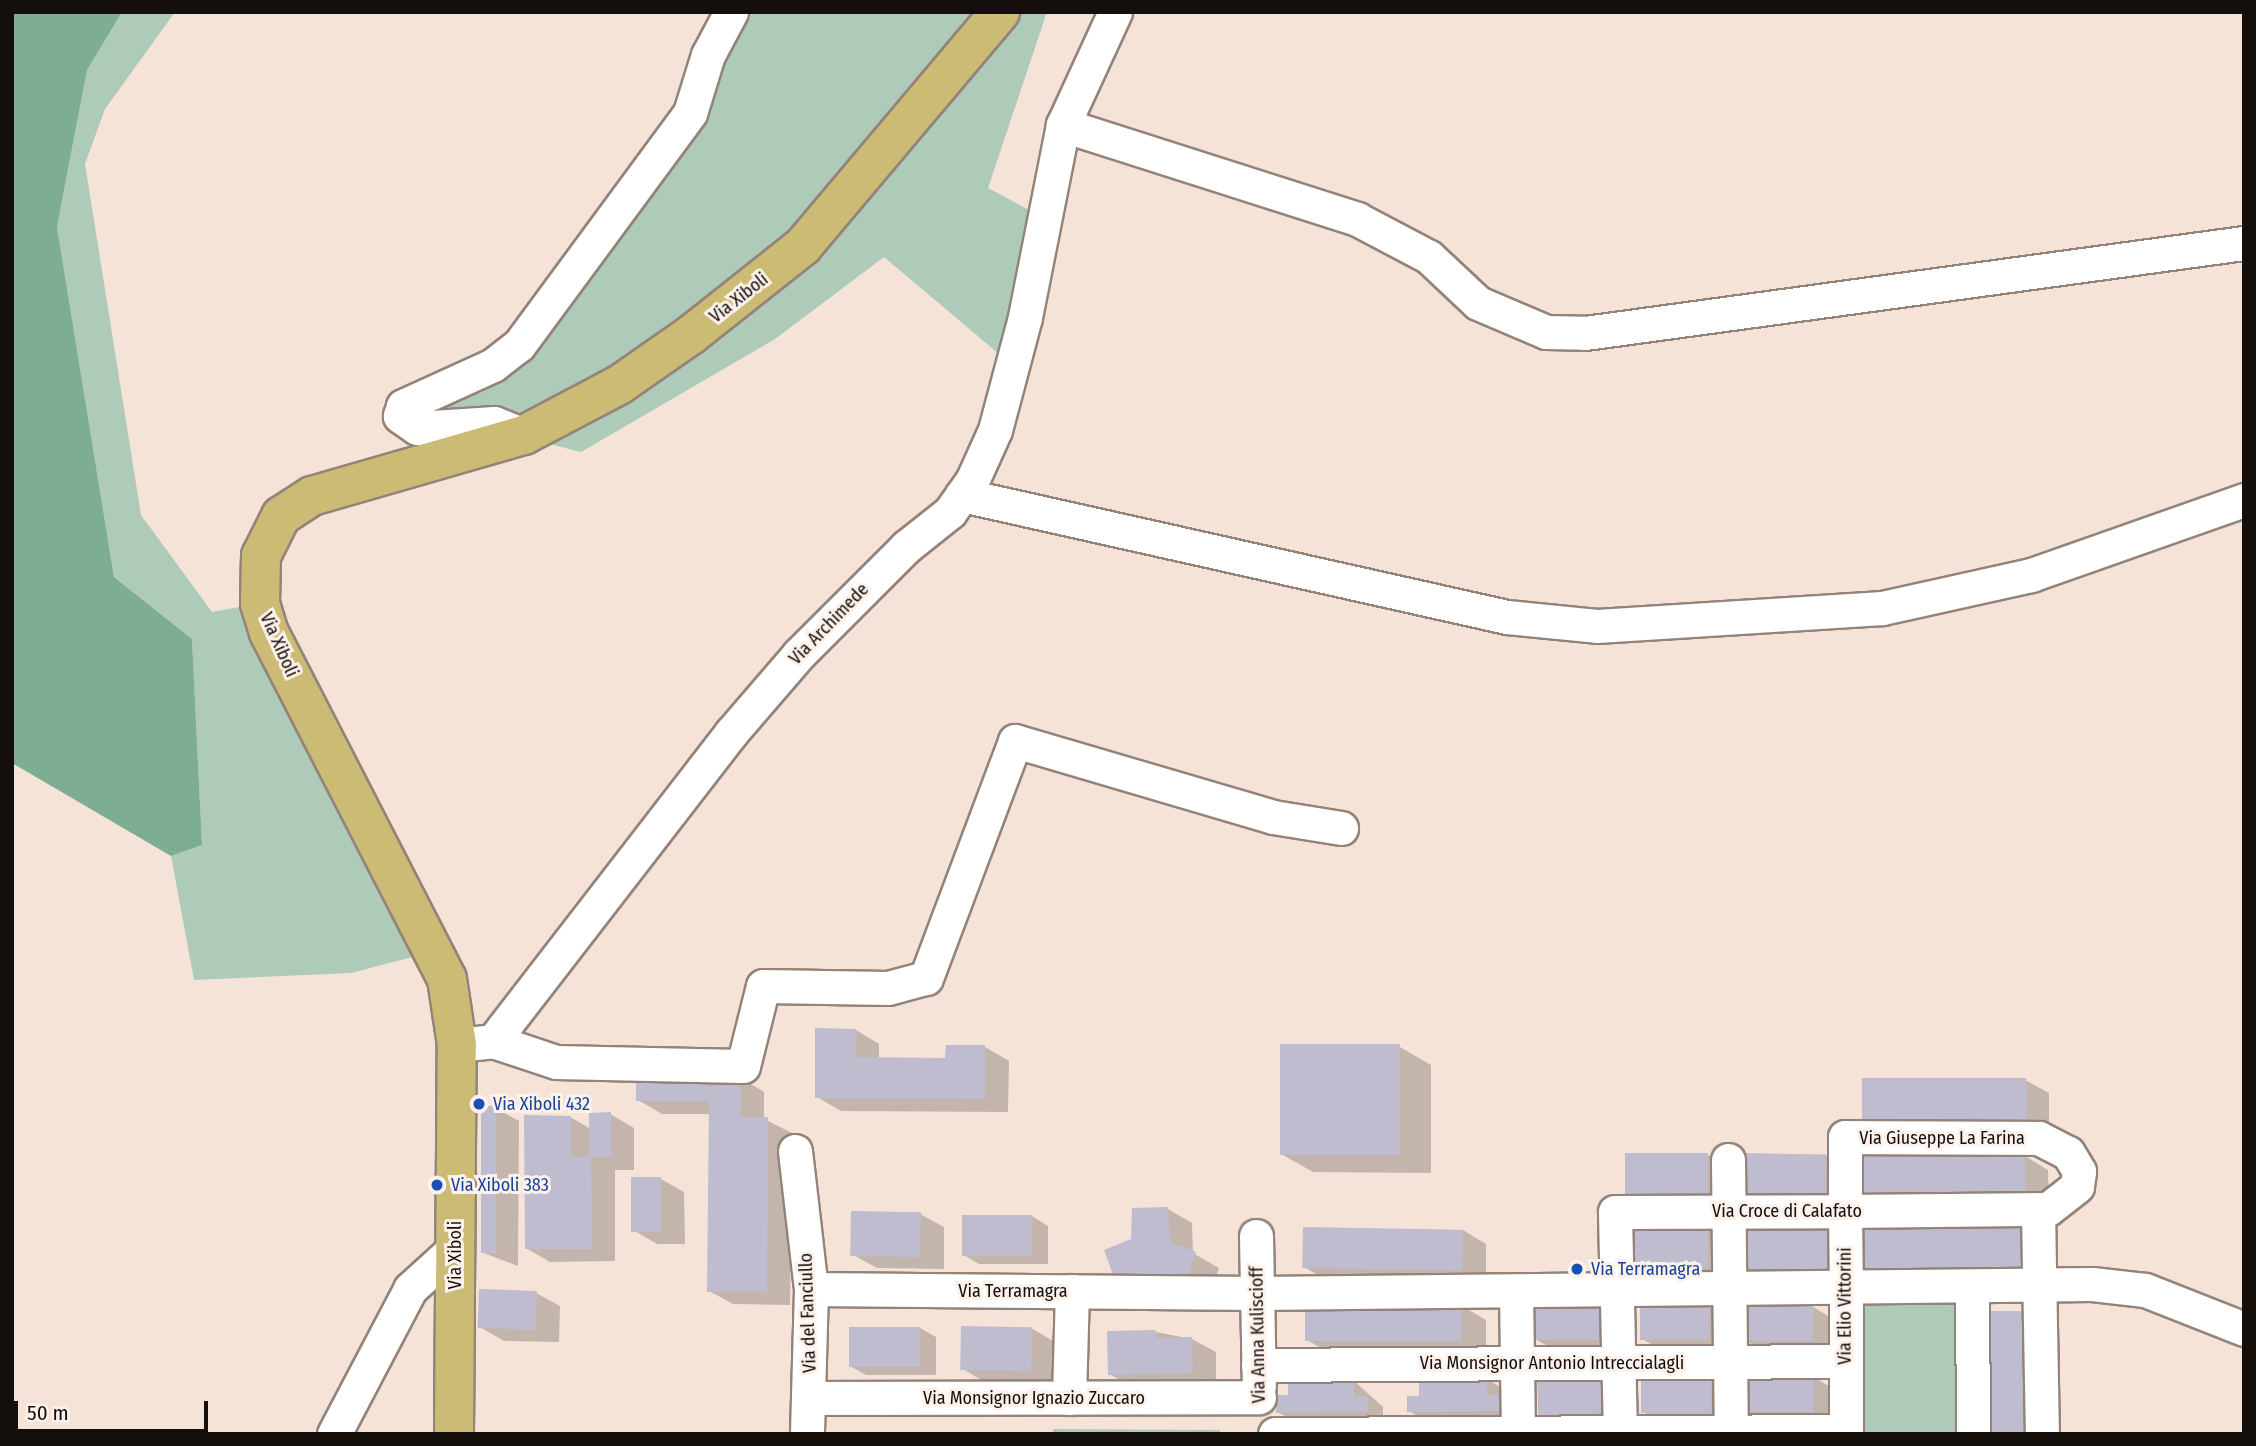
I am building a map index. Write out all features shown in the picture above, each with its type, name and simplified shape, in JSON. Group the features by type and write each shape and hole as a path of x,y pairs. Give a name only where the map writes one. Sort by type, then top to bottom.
{"main road":[{"name":"Via Xiboli","path":"454,1434 455,1248 475,1043 436,951 270,633 260,603 261,556 281,516 312,496 524,435 619,385 803,246 1000,12"}],"street":[{"path":"524,435 494,423 417,428 400,416 415,399 493,365 519,345 690,113 708,55 731,12"},
{"name":"Via Archimede","path":"475,1043 764,694 962,495 995,430 1063,125 1115,12"},
{"path":"1063,125 1357,219 1421,251 1478,303 1546,332 1585,332 2244,243"},
{"path":"962,495 1507,617 1597,626 1894,605 2031,575 2244,500"},
{"path":"475,1043 556,1062 743,1066 762,986 914,985 937,964 1015,741 1273,817 1341,828"},
{"name":"Via Giuseppe La Farina","path":"1844,1137 2039,1138 2068,1153 2079,1171 2065,1202 2038,1210"},
{"name":"Via Elio Vittorini","path":"1844,1137 1846,1432"},
{"name":"Via del Fanciullo","path":"795,1151 811,1289 807,1434"},
{"path":"1728,1160 1731,1432"},
{"path":"2038,1210 2042,1434"},
{"name":"Via Croce di Calafato","path":"1617,1291 1615,1212 2038,1210"},
{"name":"Via Anna Kuliscioff","path":"1256,1236 1259,1434"},
{"path":"334,1434 410,1289 455,1248"},
{"name":"Via Terramagra","path":"811,1289 1257,1293 1730,1289 2145,1290 2244,1329"},
{"path":"1972,1290 1973,1434"},
{"path":"1069,1398 1072,1291"},
{"path":"1516,1291 1518,1431"},
{"path":"1617,1291 1620,1432"},
{"name":"Via Monsignor Antonio Intreccialagli","path":"1258,1365 1846,1361"},
{"name":"Via Monsignor Ignazio Zuccaro","path":"809,1398 1259,1397"},
{"path":"1275,1434 1518,1431 1846,1432"}],"green space":[{"path":"12,12 122,12 87,70 57,227 114,577 192,639 202,845 171,856 12,763"},
{"path":"122,12 175,12 105,109 85,164 141,515 212,612 260,603 436,951 351,973 194,980 171,856 202,845 192,639 114,577 57,227 87,70"},
{"path":"731,12 1047,12 988,188 1044,218 1012,365 884,257 775,339 581,452 403,406 493,365 690,113"},
{"path":"1855,1297 1966,1297 1966,1434 1855,1434"},
{"path":"1053,1429 1220,1430 1220,1434 1053,1434"}],"building":[{"path":"815,1028 856,1029 856,1057 945,1058 946,1045 985,1045 985,1099 815,1098"},
{"path":"1280,1044 1400,1044 1400,1155 1280,1155"},
{"path":"636,1076 741,1076 741,1117 768,1117 767,1292 707,1292 709,1101 636,1101"},
{"path":"1862,1078 2026,1078 2026,1120 1862,1120"},
{"path":"481,1106 496,1106 496,1253 481,1253"},
{"path":"611,1112 611,1157 591,1157 592,1249 525,1249 524,1115 571,1116 571,1157 589,1157 589,1113"},
{"path":"1625,1153 1708,1153 1708,1194 1625,1194"},
{"path":"1742,1153 1826,1154 1825,1195 1741,1194"},
{"path":"1863,1154 2025,1154 2025,1194 1863,1194"},
{"path":"631,1177 661,1177 661,1232 631,1232"},
{"path":"1168,1207 1170,1242 1196,1252 1185,1285 1150,1273 1116,1283 1104,1250 1131,1239 1132,1208"},
{"path":"851,1211 921,1212 920,1257 850,1256"},
{"path":"962,1215 1032,1215 1032,1256 962,1256"},
{"path":"1626,1226 1708,1226 1708,1269 1626,1269"},
{"path":"1303,1227 1463,1230 1462,1271 1302,1268"},
{"path":"1743,1227 1828,1227 1828,1270 1743,1270"},
{"path":"1863,1227 2025,1227 2025,1270 1863,1270"},
{"path":"479,1289 537,1291 536,1330 478,1328"},
{"path":"1305,1304 1462,1304 1462,1341 1305,1341"},
{"path":"1535,1304 1605,1304 1605,1340 1535,1340"},
{"path":"1640,1305 1709,1305 1709,1340 1640,1340"},
{"path":"1743,1305 1813,1305 1813,1341 1743,1341"},
{"path":"1985,1311 2024,1311 2024,1434 1985,1434"},
{"path":"961,1326 1032,1327 1031,1371 960,1370"},
{"path":"849,1327 920,1327 920,1367 849,1367"},
{"path":"1156,1330 1156,1338 1192,1337 1193,1373 1108,1375 1107,1331"},
{"path":"1606,1375 1607,1413 1538,1415 1537,1377"},
{"path":"1641,1375 1711,1375 1711,1413 1641,1413"},
{"path":"1744,1375 1814,1375 1814,1412 1744,1412"},
{"path":"1487,1377 1487,1395 1500,1395 1500,1411 1407,1412 1407,1396 1419,1396 1419,1378"},
{"path":"1288,1378 1354,1378 1354,1397 1368,1397 1368,1412 1276,1413 1276,1395 1288,1395"}],"place":[{"name":"Via Xiboli 432","path":"479,1104"},
{"name":"Via Xiboli 383","path":"437,1185"},
{"name":"Via Terramagra","path":"1577,1269"}]}
